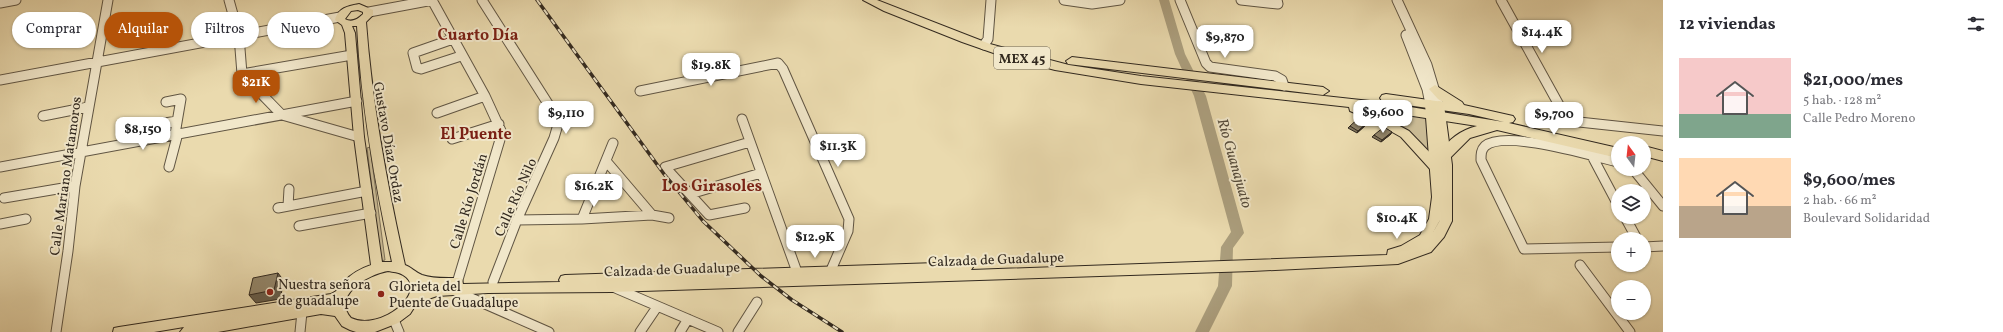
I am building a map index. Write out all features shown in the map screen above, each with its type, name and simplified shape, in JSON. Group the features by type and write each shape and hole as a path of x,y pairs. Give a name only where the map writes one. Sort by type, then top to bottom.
{"highway":[{"name":"MEX 45","path":"868,0 932,28 986,42"},
{"name":"MEX 45","path":"887,0 1028,60 1063,67 1182,80 1214,88 1337,101 1435,109 1469,110 1611,143"},
{"name":"MEX 45","path":"1182,80 1204,76 1284,86 1435,109 1499,126 1611,151"},
{"path":"1435,89 1442,96 1469,110"},
{"path":"1337,101 1375,117 1404,134 1435,166"},
{"path":"1446,154 1458,139 1478,130 1499,126"},
{"path":"1651,153 1663,156"},
{"path":"1651,161 1663,164"}],"main road":[{"name":"Gustavo Díaz Ordaz","path":"344,0 344,17 349,30 357,101 359,137 377,268"},
{"path":"359,4 366,8 368,12 366,17 361,21 344,17 359,4"},
{"name":"Gustavo Díaz Ordaz","path":"361,21 363,69 372,132 399,267"},
{"name":"Calzada de Guadalupe","path":"416,278 434,283 455,286 612,287 828,275 1211,263 1388,260 1407,257 1427,249 1440,234 1446,220 1446,154 1435,109"},
{"name":"Calzada de Guadalupe","path":"1251,262 1385,254 1404,250 1424,238 1435,219 1438,197 1435,166 1435,109"},
{"path":"399,267 409,271 416,278 418,288 415,299 406,310 394,320 374,329 361,327 348,328 339,311 339,304 342,295 356,278 377,268 399,267"},
{"name":"Calzada de Guadalupe","path":"415,299 455,286 493,282 797,272 828,275"},
{"path":"193,329 332,299 342,295"},
{"path":"119,332 193,329 321,309 339,311"}],"street":[{"path":"1,3 16,0"},
{"name":"Calle Mariano Matamoros","path":"56,332 68,251 75,186 108,0"},
{"path":"230,0 233,12"},
{"path":"368,12 432,0"},
{"name":"Calle Río Jordán","path":"432,0 461,56 485,96 502,133 455,286"},
{"name":"Calle Río Nilo","path":"482,0 559,121 543,164 517,220 493,282"},
{"path":"986,42 991,0"},
{"path":"1064,0 1087,3 1107,3 1120,0"},
{"path":"1180,0 1206,63 1210,67 1275,76 1282,80 1284,86"},
{"path":"1241,0 1278,2"},
{"path":"1397,0 1409,24 1435,89 1435,109"},
{"path":"1501,0 1564,114 1579,122 1663,131"},
{"path":"1402,10 1402,22 1435,109"},
{"path":"259,32 344,17"},
{"path":"453,39 413,53 417,68 421,69 461,56"},
{"path":"0,80 191,45"},
{"path":"240,48 242,74 282,115 359,137"},
{"path":"242,74 352,55"},
{"path":"640,91 778,64 783,69 849,219 848,231 828,275"},
{"path":"437,113 485,96"},
{"path":"166,102 181,99 169,167"},
{"path":"0,167 357,101"},
{"path":"43,116 88,107"},
{"path":"742,119 797,272"},
{"path":"159,124 177,121"},
{"path":"452,139 499,124"},
{"path":"1611,160 1511,139 1489,143 1481,148 1479,152 1481,160 1524,249 1611,247"},
{"path":"744,208 709,215 665,166 750,142"},
{"path":"582,219 613,143"},
{"path":"1592,156 1611,192"},
{"path":"606,161 652,215"},
{"path":"690,194 761,173"},
{"path":"1639,176 1663,206"},
{"path":"4,198 75,186"},
{"path":"288,206 289,189"},
{"path":"278,208 367,191"},
{"path":"299,226 370,213"},
{"path":"517,220 582,219 652,215 669,218"},
{"path":"0,224 26,219"},
{"path":"1651,247 1663,246"},
{"path":"1580,265 1630,332"},
{"path":"597,279 657,307 718,332"},
{"path":"455,286 549,332"},
{"path":"738,332 757,302"},
{"path":"640,332 657,307"},
{"path":"300,332 302,312"},
{"path":"680,332 688,319"},
{"path":"394,320 398,332"}],"shaded area":[{"path":"1370,111 1405,117 1426,116 1429,154"},
{"path":"370,147 385,260 381,261 367,148"}],"building":[{"path":"1361,116 1369,121 1358,131 1350,126"},
{"path":"1384,127 1392,132 1382,140 1374,135"},
{"path":"278,273 274,290 249,295 253,278"}],"waterway":[{"name":"Río Guanajuato","path":"1164,0 1180,54 1200,96 1238,233 1227,247 1225,286 1202,332"}],"railway":[{"path":"537,0 664,174 703,221 761,276 792,300 842,332"}],"place":[{"name":"Nuestra señora de guadalupe","path":"270,292"},
{"name":"Glorieta del Puente de Guadalupe","path":"381,294"}],"district":[{"name":"Cuarto Día","path":"478,34"},
{"name":"El Puente","path":"476,133"},
{"name":"Los Girasoles","path":"712,185"}]}
